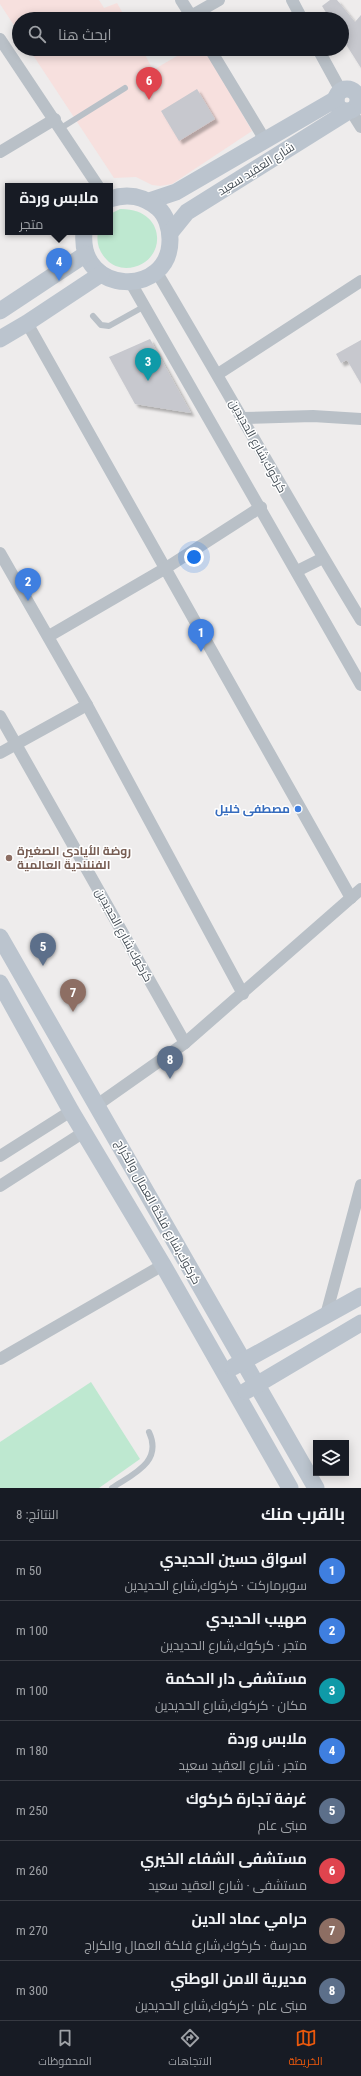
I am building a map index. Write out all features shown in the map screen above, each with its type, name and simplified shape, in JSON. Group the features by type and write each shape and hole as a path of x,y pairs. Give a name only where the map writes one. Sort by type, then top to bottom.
{"street":[{"path":"181,0 189,12"},
{"path":"200,12 219,0"},
{"path":"292,0 298,12"},
{"path":"0,39 58,123 96,183"},
{"path":"214,56 265,140"},
{"path":"323,56 347,90 340,109 354,108 361,127"},
{"name":"شارع العقيد سعيد","path":"149,201 176,192 347,90"},
{"name":"شارع العقيد سعيد","path":"170,233 187,212 354,108"},
{"path":"0,152 58,123"},
{"path":"84,235 83,241 86,254 92,265 101,274 120,282 131,282 144,279 156,271 168,254 170,233 167,221 160,210 149,201 135,196 120,196 113,198"},
{"path":"0,310 86,254"},
{"name":"كركوك,شارع الحديدين","path":"156,271 218,374 284,492 361,620"},
{"path":"0,339 101,274"},
{"path":"218,374 361,281"},
{"path":"131,282 261,507 361,685"},
{"path":"27,323 351,898"},
{"path":"243,418 313,416 361,419"},
{"path":"49,636 166,568 261,507"},
{"path":"0,553 49,636 243,994"},
{"path":"297,571 323,558"},
{"path":"0,753 87,705"},
{"name":"كركوك,شارع الحديدين","path":"0,716 185,1043"},
{"path":"97,1104 185,1043 243,994 361,889"},
{"name":"كركوك,شارع فلكة العمال والكراج","path":"0,937 316,1488"},
{"name":"كركوك,شارع فلكة العمال والكراج","path":"0,983 71,1111 163,1265 290,1488"},
{"path":"0,1156 71,1111"},
{"path":"0,1186 84,1132"},
{"path":"326,1315 361,1185"},
{"path":"0,1359 163,1265"},
{"path":"224,1373 242,1361 361,1296"},
{"path":"237,1397 255,1384 361,1323"}],"lane":[{"path":"58,123 125,88"},
{"path":"93,316 101,325 109,326 145,306"},
{"path":"112,1488 140,1470 149,1461 153,1443 150,1432"}],"shaded area":[{"path":"0,0 99,0 104,8 117,3 122,12 12,12 12,22 0,4"},
{"path":"34,56 146,56 153,70 177,56 209,56 252,131 172,184 160,186 152,185 136,177 114,178"}],"green space":[{"path":"120,209 136,211 148,218 155,227 157,238 155,249 149,258 140,265 126,268 116,266 109,262 100,251 97,240 98,235 113,235 113,212"},
{"path":"91,1382 140,1459 99,1488 0,1488 0,1442"}],"building":[{"path":"330,0 337,0 347,12 326,12 322,6"},
{"path":"349,15 355,22 361,15 361,68 349,49"},
{"path":"197,89 215,119 179,141 161,111"},
{"path":"150,339 191,413 135,404 109,357"},
{"path":"361,340 361,384 347,360 341,363 336,354"}],"place":[{"name":"مستشفى الشفاء الخيري","path":"149,100"},
{"name":"ملابس وردة","path":"59,281"},
{"name":"مستشفى دار الحكمة","path":"148,381"},
{"name":"صهيب الحديدي","path":"28,601"},
{"name":"اسواق حسين الحديدي","path":"201,652"},
{"name":"مصطفى خليل","path":"298,809"},
{"name":"روضة الأيادي الصغيرة الفنلندية العالمية","path":"9,858"},
{"name":"غرفة تجارة كركوك","path":"43,966"},
{"name":"حرامي عماد الدين","path":"73,1012"},
{"name":"مديرية الامن الوطني","path":"170,1079"}]}
